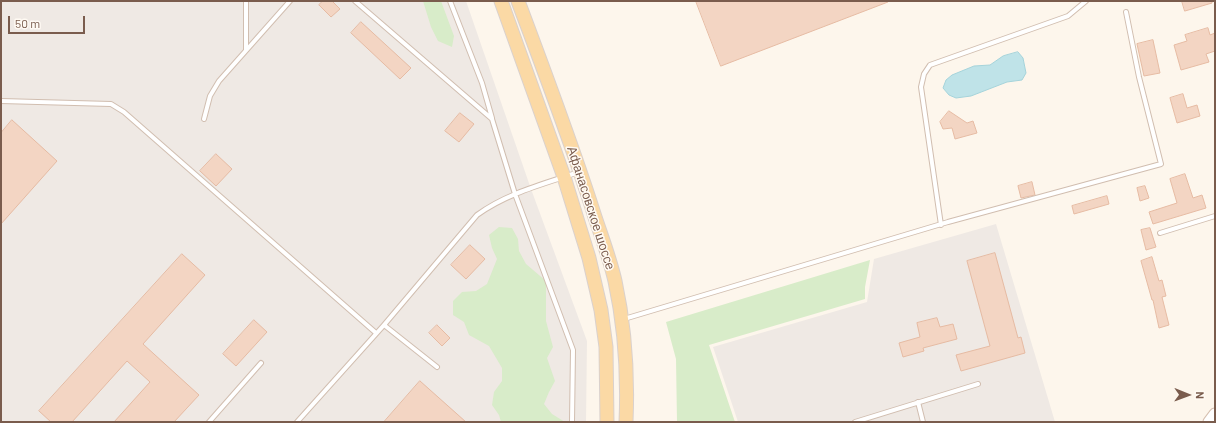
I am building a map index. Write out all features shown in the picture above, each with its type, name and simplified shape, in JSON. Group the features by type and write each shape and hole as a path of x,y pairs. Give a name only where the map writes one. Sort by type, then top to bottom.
{"main road":[{"name":"Афанасовское шоссе","path":"501,1 564,177 589,258 601,310 606,347 607,422"},
{"name":"Афанасовское шоссе","path":"518,1 581,172 615,280 622,319 627,393 626,422"}],"street":[{"path":"1209,422 1215,414"}],"lane":[{"path":"246,1 246,50"},
{"path":"204,119 210,96 219,81 290,1"},
{"path":"355,1 492,119"},
{"path":"450,1 482,83 516,194 573,350 572,422"},
{"path":"941,225 921,87 924,74 930,65 1068,16 1086,1"},
{"path":"622,319 941,225 1161,164 1139,77 1126,12"},
{"path":"1,101 111,104 124,112 376,333"},
{"path":"297,422 384,325 477,215 490,205 504,198 581,172"},
{"path":"1160,234 1215,216"},
{"path":"384,325 437,367"},
{"path":"209,422 261,363"},
{"path":"855,422 978,384"},
{"path":"918,402 923,422"}],"shaded area":[{"path":"1,1 466,1 531,189 587,341 586,422 1,422"},
{"path":"996,224 1055,422 738,422 713,347 867,302 874,259"}],"green space":[{"path":"423,1 441,1 454,36 452,47 438,41 431,27"},
{"path":"499,227 512,228 518,239 519,251 526,264 546,281 546,321 553,347 547,358 555,381 544,404 552,414 565,422 501,422 499,415 492,405 494,392 502,381 502,368 489,346 469,335 464,322 453,315 453,301 462,292 476,291 487,284 497,259 492,248 489,235"},
{"path":"870,260 865,287 865,299 709,345 735,422 677,422 676,359 666,322"}],"water":[{"path":"1018,52 1023,58 1026,73 1022,80 1007,82 971,96 956,98 949,95 943,88 946,80 952,75 974,66 990,65 1003,56"}],"building":[{"path":"323,1 332,1 340,9 331,17 319,5"},
{"path":"696,1 888,1 888,2 721,66"},
{"path":"1182,1 1212,1 1212,3 1185,11"},
{"path":"361,22 411,68 400,79 351,33"},
{"path":"1208,28 1210,35 1215,33 1215,51 1206,54 1209,62 1181,70 1174,45 1187,41 1185,35"},
{"path":"1153,40 1160,73 1144,76 1137,44"},
{"path":"1183,94 1187,108 1197,105 1200,116 1177,123 1170,98"},
{"path":"949,111 967,123 973,121 977,133 955,139 952,128 943,129 940,122"},
{"path":"460,113 474,124 459,142 445,131"},
{"path":"12,120 57,161 1,224 1,133"},
{"path":"216,154 232,169 216,186 200,171"},
{"path":"1185,174 1193,198 1202,195 1206,208 1153,224 1149,212 1177,203 1170,179"},
{"path":"1032,182 1035,195 1021,198 1018,186"},
{"path":"1145,186 1149,198 1140,201 1137,188"},
{"path":"1107,196 1109,204 1074,214 1072,206"},
{"path":"1150,228 1156,247 1146,250 1141,230"},
{"path":"470,245 485,259 466,279 451,265"},
{"path":"995,253 1018,338 1021,337 1025,353 961,371 956,355 990,346 967,261"},
{"path":"182,254 205,275 143,344 199,395 174,422 114,422 150,382 127,361 72,422 51,422 39,411"},
{"path":"1152,257 1159,281 1162,280 1166,296 1162,297 1169,325 1159,328 1153,300 1141,261"},
{"path":"937,318 940,327 953,324 957,339 923,348 924,351 903,357 899,343 920,337 917,323"},
{"path":"254,320 267,332 236,366 223,354"},
{"path":"437,325 450,338 442,346 429,333"},
{"path":"420,381 466,422 384,422"}]}
